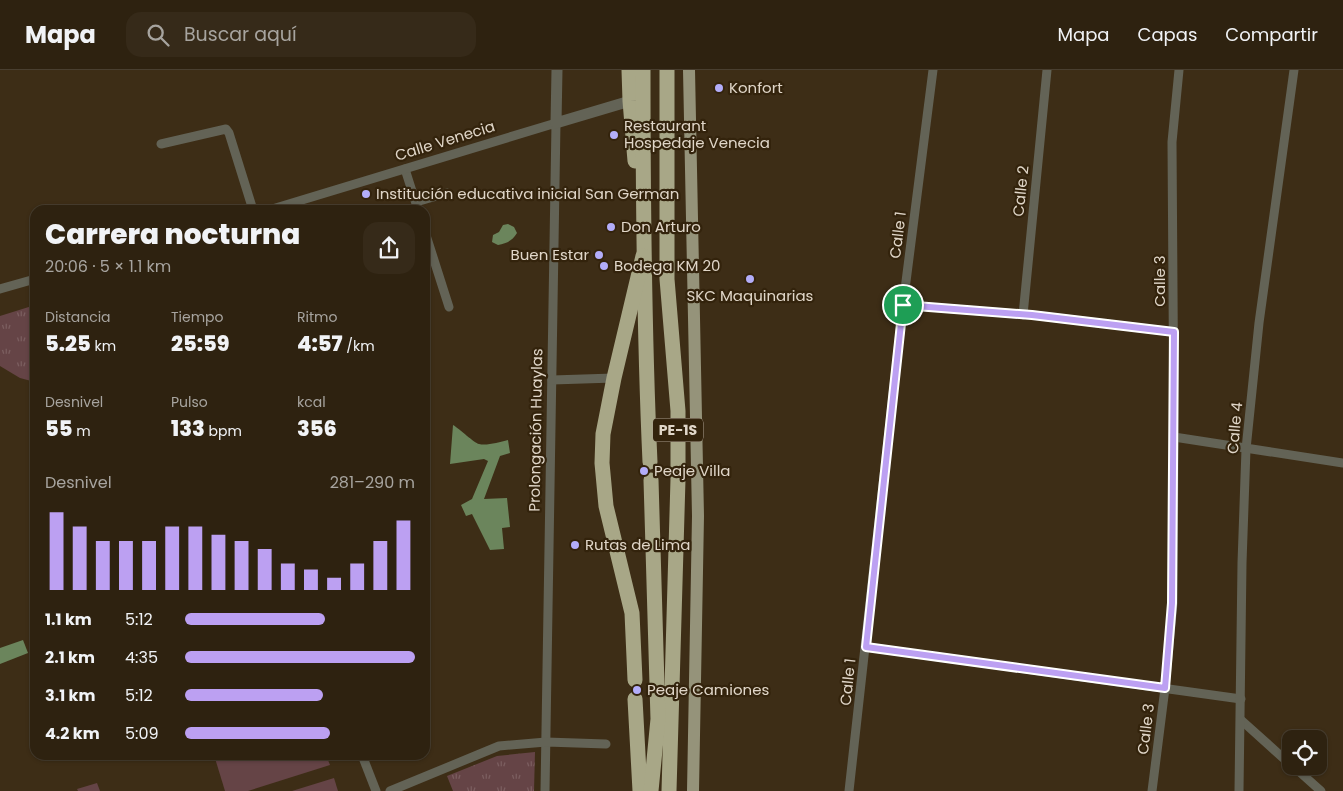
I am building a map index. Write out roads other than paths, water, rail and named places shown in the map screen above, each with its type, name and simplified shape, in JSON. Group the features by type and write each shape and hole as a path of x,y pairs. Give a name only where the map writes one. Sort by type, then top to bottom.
{"highway":[{"path":"630,70 630,101 643,237"},
{"name":"PE-1S","path":"643,70 643,256 650,462"},
{"name":"PE-1S","path":"667,70 667,279 678,411 678,544 669,791"},
{"name":"PE-1S","path":"635,680 632,613 606,506 602,463 603,434 614,378 643,256"},
{"path":"651,480 658,719 651,791"},
{"path":"635,699 640,791"}],"main road":[{"path":"689,70 698,516 693,791"}],"street":[{"name":"Prolongación Huaylas","path":"545,791 557,70"},
{"name":"Calle 1","path":"849,791 903,305 933,70"},
{"name":"Calle 2","path":"1023,315 1047,70"},
{"name":"Calle 3","path":"1152,791 1165,688 1172,603 1174,332 1172,142 1180,70"},
{"name":"Calle 4","path":"1239,791 1242,563 1246,448 1260,323 1294,70"},
{"name":"Calle Venecia","path":"286,205 630,101"},
{"path":"161,144 226,129 229,133 251,205"},
{"path":"405,169 417,205"},
{"path":"419,205 447,193"},
{"path":"430,248 449,307"},
{"path":"0,289 30,280"},
{"path":"903,305 1023,315 1174,332"},
{"path":"552,380 614,378"},
{"path":"1174,437 1343,463"},
{"path":"866,647 1241,699"},
{"path":"1240,720 1282,757"},
{"path":"390,791 500,746 546,742 606,744"},
{"path":"364,760 376,791"},
{"path":"1302,775 1321,791"}],"place":[{"name":"Konfort","path":"719,88"},
{"name":"Restaurant Hospedaje Venecia","path":"614,135"},
{"name":"Institución educativa inicial San German","path":"366,194"},
{"name":"Don Arturo","path":"611,227"},
{"name":"Buen Estar","path":"599,255"},
{"name":"Bodega KM 20","path":"604,266"},
{"name":"SKC Maquinarias","path":"750,279"},
{"name":"Peaje Villa","path":"644,471"},
{"name":"Rutas de Lima","path":"575,545"},
{"name":"Peaje Camiones","path":"637,690"}]}
